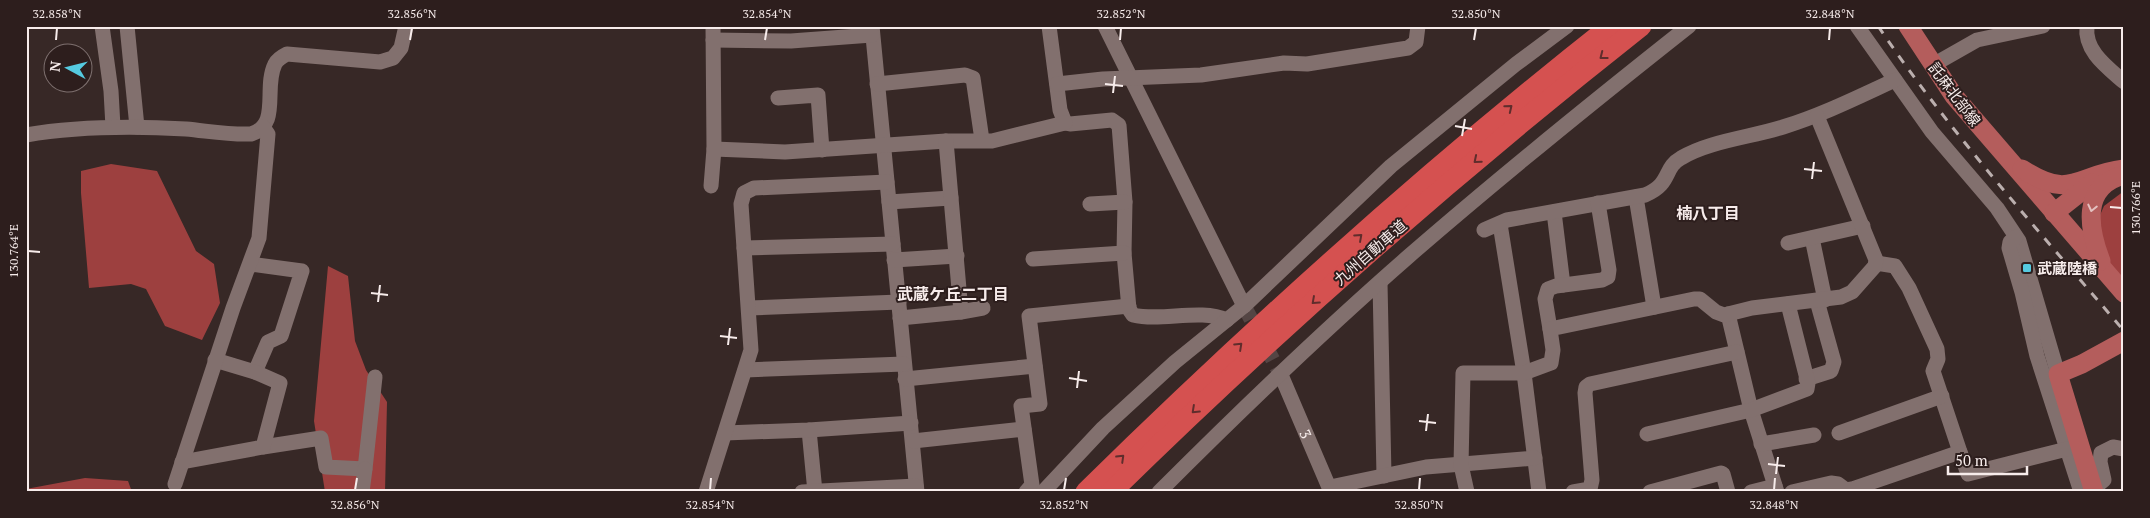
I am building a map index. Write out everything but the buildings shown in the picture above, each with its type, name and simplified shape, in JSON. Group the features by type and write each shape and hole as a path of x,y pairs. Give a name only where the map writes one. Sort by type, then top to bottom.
{"highway":[{"name":"九州自動車道","path":"1086,492 1258,327 1376,222 1472,138 1611,26"},
{"name":"九州自動車道","path":"1111,492 1275,336 1385,239 1544,103 1641,26"}],"main road":[{"name":"託麻北部線","path":"1908,26 1954,96 2124,293"},
{"name":"託麻北部線","path":"2006,158 2034,177 2052,185 2066,186 2097,174 2123,171"},
{"path":"2054,213 2090,184 2123,171"},
{"path":"2106,272 2092,236 2091,208 2098,193 2123,171"},
{"path":"2089,491 2058,374 2124,341"}],"street":[{"path":"102,26 111,91 113,127"},
{"path":"127,26 137,127"},
{"path":"26,135 63,129 113,127 251,134 261,131 268,121 271,76 275,62 287,54 380,62 393,58 401,48 406,26"},
{"path":"1049,26 1060,110 1065,123"},
{"path":"1105,26 1244,306"},
{"path":"1057,84 1103,79 1201,75 1284,63 1307,64 1408,48 1416,42 1418,26"},
{"path":"1042,492 1103,428 1175,362 1244,306 1391,166 1516,64 1567,26"},
{"path":"1159,492 1280,375 1380,283 1581,112 1689,26"},
{"path":"1857,26 1932,132 1997,208 2017,239 2058,374"},
{"path":"1933,65 1977,40 2043,26"},
{"path":"2087,26 2086,36 2096,57 2124,82"},
{"path":"712,186 714,149 713,33 791,41 872,31 904,371 913,441 916,489 802,492"},
{"path":"877,84 965,75 974,78 982,140"},
{"path":"1484,230 1507,220 1636,197 1659,189 1675,163 1681,158 1704,148 1782,128 1817,116 1895,80"},
{"path":"778,98 818,95 822,150"},
{"path":"1550,329 1694,299 1704,302 1716,312 1728,314 1752,308 1841,297 1852,292 1876,263 1875,255 1817,116"},
{"path":"714,149 785,152 946,141 1002,140 1065,123 1112,120 1119,125 1125,202 1124,253 1129,306 1133,315 1145,318 1220,317 1227,320"},
{"path":"175,484 215,360 259,238 268,134 264,128"},
{"path":"946,141 961,312"},
{"path":"706,492 751,350 741,204 744,193 749,189 887,182"},
{"path":"1636,197 1654,307"},
{"path":"889,202 951,198"},
{"path":"1090,204 1125,202"},
{"path":"1468,492 1462,465 1463,373 1524,373 1551,363 1553,350 1545,295 1551,287 1602,280 1608,277 1609,270 1598,203"},
{"path":"1554,212 1563,285"},
{"path":"1500,224 1524,373 1539,492"},
{"path":"1788,243 1863,226"},
{"path":"1806,379 1831,371 1834,362 1821,300 1812,238"},
{"path":"2017,239 2010,242 2009,248 2022,292 2037,356 2067,449 2089,491 2104,480 2100,462 2101,453 2113,447 2124,449"},
{"path":"744,248 893,244"},
{"path":"1033,260 1124,253"},
{"path":"894,260 957,256"},
{"path":"1876,263 1895,266 1910,288 1925,318 1939,354 1934,371 1968,474 2067,449"},
{"path":"250,264 302,271 282,336 268,342 255,372"},
{"path":"1380,283 1384,476"},
{"path":"749,308 899,302"},
{"path":"1647,434 1751,410 1805,390 1808,385 1788,304"},
{"path":"1026,492 1032,485 1021,406 1040,404 1029,316 1129,306"},
{"path":"900,318 983,308"},
{"path":"1728,314 1751,410 1776,489 1751,492"},
{"path":"1573,492 1590,489 1592,480 1586,387 1590,384 1737,352"},
{"path":"215,360 255,372 280,383 263,447"},
{"path":"745,370 904,371 1035,366"},
{"name":"3","path":"1280,375 1331,490"},
{"path":"362,492 375,377"},
{"path":"1839,433 1942,396"},
{"path":"724,433 809,430 910,423"},
{"path":"913,441 1024,429"},
{"path":"809,430 815,491"},
{"path":"1761,444 1814,435"},
{"path":"182,462 321,438 326,467 365,468"},
{"path":"1792,492 1824,488 1834,483 1846,490 1852,489 1960,452"},
{"path":"1331,490 1426,467 1535,458"},
{"path":"1650,492 1720,473 1723,474 1728,492"}],"shaded area":[{"path":"111,164 157,171 196,251 214,264 220,303 202,340 165,326 146,289 131,284 89,288 81,193 81,171"},
{"path":"2124,191 2124,287 2109,269 2094,229 2104,206"},
{"path":"328,266 348,276 355,341 366,370 387,402 385,492 325,492 314,421"},
{"path":"85,478 128,481 132,492 26,492 26,489"}],"tunnel":[{"path":"1244,306 1281,375"}],"railway":[{"path":"1878,26 1935,105 1966,144 2124,331"}],"place":[{"name":"武蔵陸橋","path":"2027,268"}],"district":[{"name":"楠八丁目","path":"1708,213"},
{"name":"武蔵ケ丘二丁目","path":"953,294"}]}
